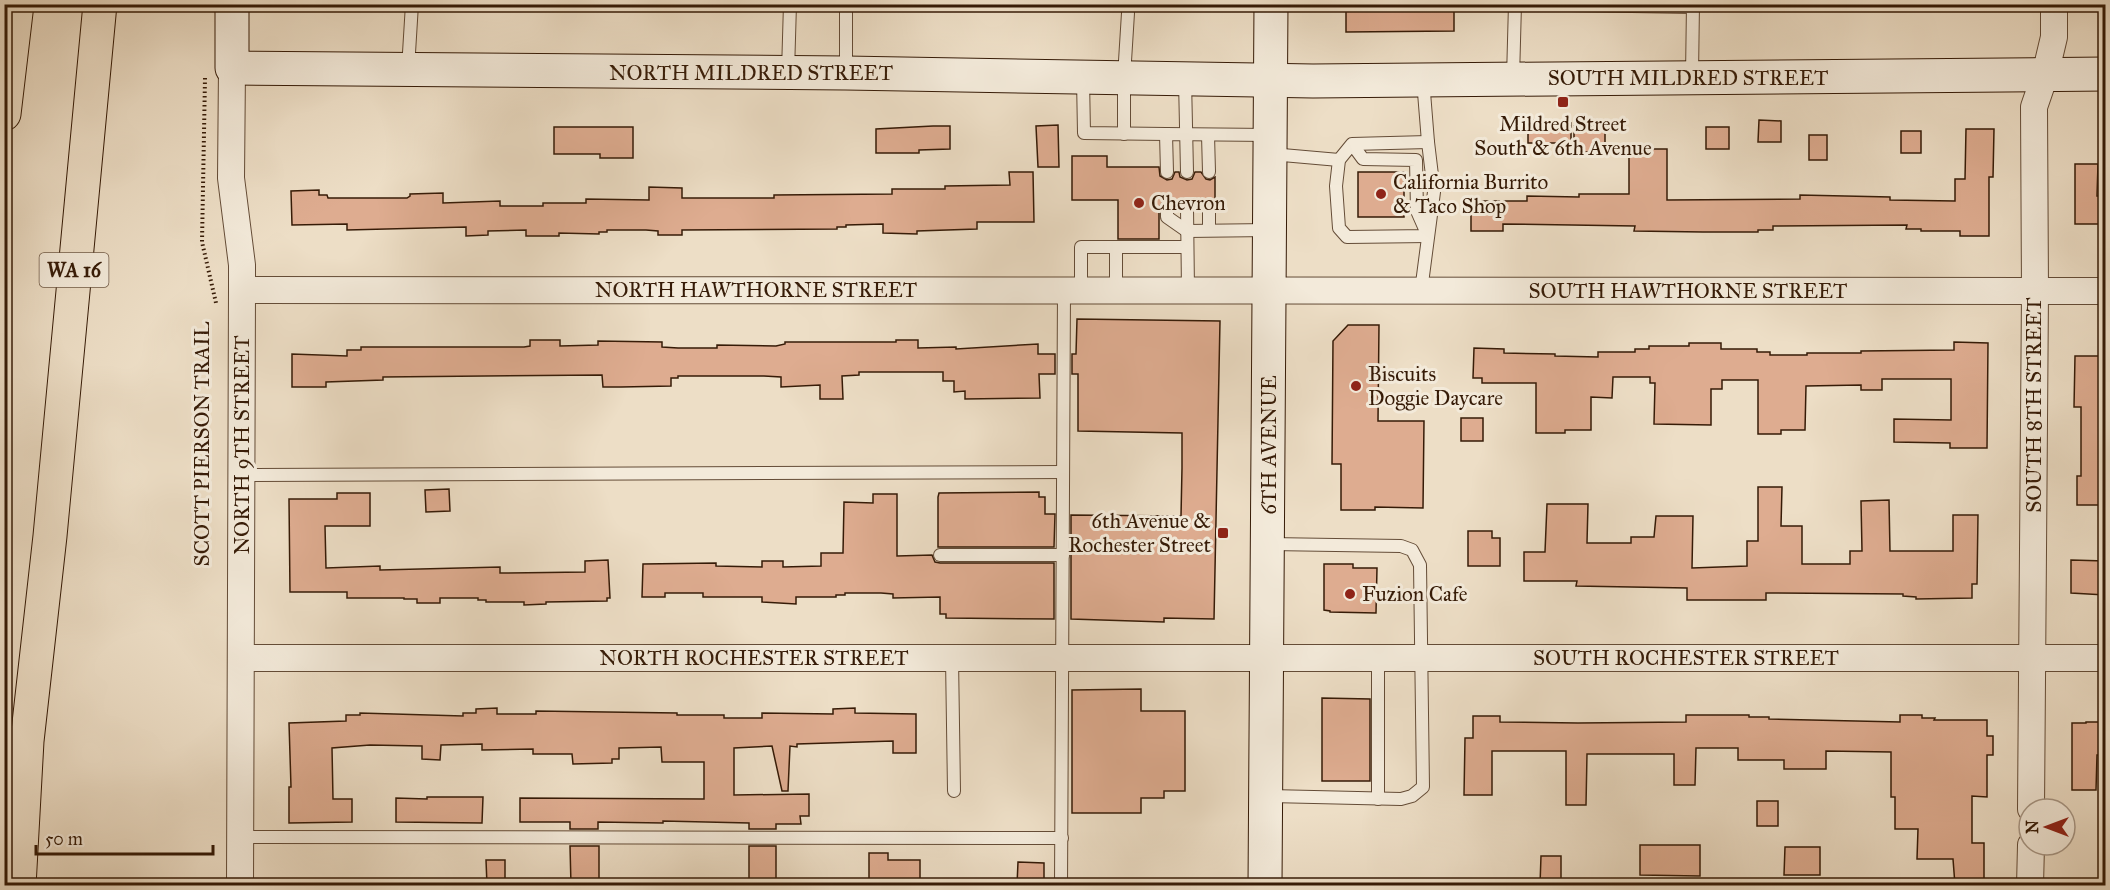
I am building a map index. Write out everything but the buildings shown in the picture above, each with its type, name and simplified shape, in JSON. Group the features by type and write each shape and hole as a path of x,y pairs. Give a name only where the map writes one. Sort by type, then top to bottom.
{"highway":[{"path":"4,114 17,4"},
{"name":"WA 16","path":"19,885 27,741 50,536 100,4"},
{"path":"36,885 36,837 50,536"}],"main road":[{"name":"NORTH 9TH STREET","path":"218,69 232,4"},
{"name":"6TH AVENUE","path":"1265,885 1271,4"},
{"name":"NORTH MILDRED STREET","path":"218,69 846,73 1270,80"},
{"name":"SOUTH MILDRED STREET","path":"1270,80 2106,74"}],"street":[{"name":"SOUTH 8TH STREET","path":"2031,797 2034,107 2054,37 2054,4"},
{"name":"NORTH 9TH STREET","path":"218,69 242,265 240,885"},
{"name":"NORTH HAWTHORNE STREET","path":"242,290 1270,290"},
{"name":"SOUTH HAWTHORNE STREET","path":"1270,290 2106,291"},
{"name":"NORTH ROCHESTER STREET","path":"241,658 1267,658"},
{"name":"SOUTH ROCHESTER STREET","path":"1267,658 2106,658"},
{"path":"2030,885 2031,857"}],"lane":[{"path":"408,70 412,4"},
{"path":"788,73 790,4"},
{"path":"846,4 846,73"},
{"path":"1513,79 1515,4 1693,6 1692,78"},
{"path":"1124,134 1124,77 1128,13"},
{"path":"1083,76 1084,133 1208,135 1270,144 1339,160"},
{"path":"1185,78 1187,172"},
{"path":"1421,291 1434,192 1423,80"},
{"path":"1166,134 1167,172"},
{"path":"1208,135 1209,172"},
{"path":"1428,142 1352,144 1339,160 1336,186 1339,228 1347,237 1428,236"},
{"path":"1352,144 1363,159 1416,160 1417,211 1428,236"},
{"path":"1167,208 1167,217 1187,231 1270,230"},
{"path":"1187,208 1188,290"},
{"path":"1209,208 1209,230"},
{"path":"1116,247 1116,290"},
{"path":"1061,885 1063,472 1072,290 1081,248 1187,247"},
{"path":"242,475 1063,472"},
{"path":"1266,796 1401,800 1412,796 1422,787 1420,565 1412,550 1401,546 1268,544"},
{"path":"940,555 1062,555"},
{"path":"952,658 954,791"},
{"path":"1377,658 1378,799"},
{"path":"240,837 1062,838"}],"path":[{"name":"SCOTT PIERSON TRAIL","path":"218,69 202,242 218,313"}],"place":[{"name":"Mildred Street South & 6th Avenue","path":"1563,102"},
{"name":"California Burrito & Taco Shop","path":"1381,194"},
{"name":"Chevron","path":"1139,203"},
{"name":"Biscuits Doggie Daycare","path":"1356,386"},
{"name":"6th Avenue & Rochester Street","path":"1223,533"},
{"name":"Fuzion Cafe","path":"1350,594"}]}
